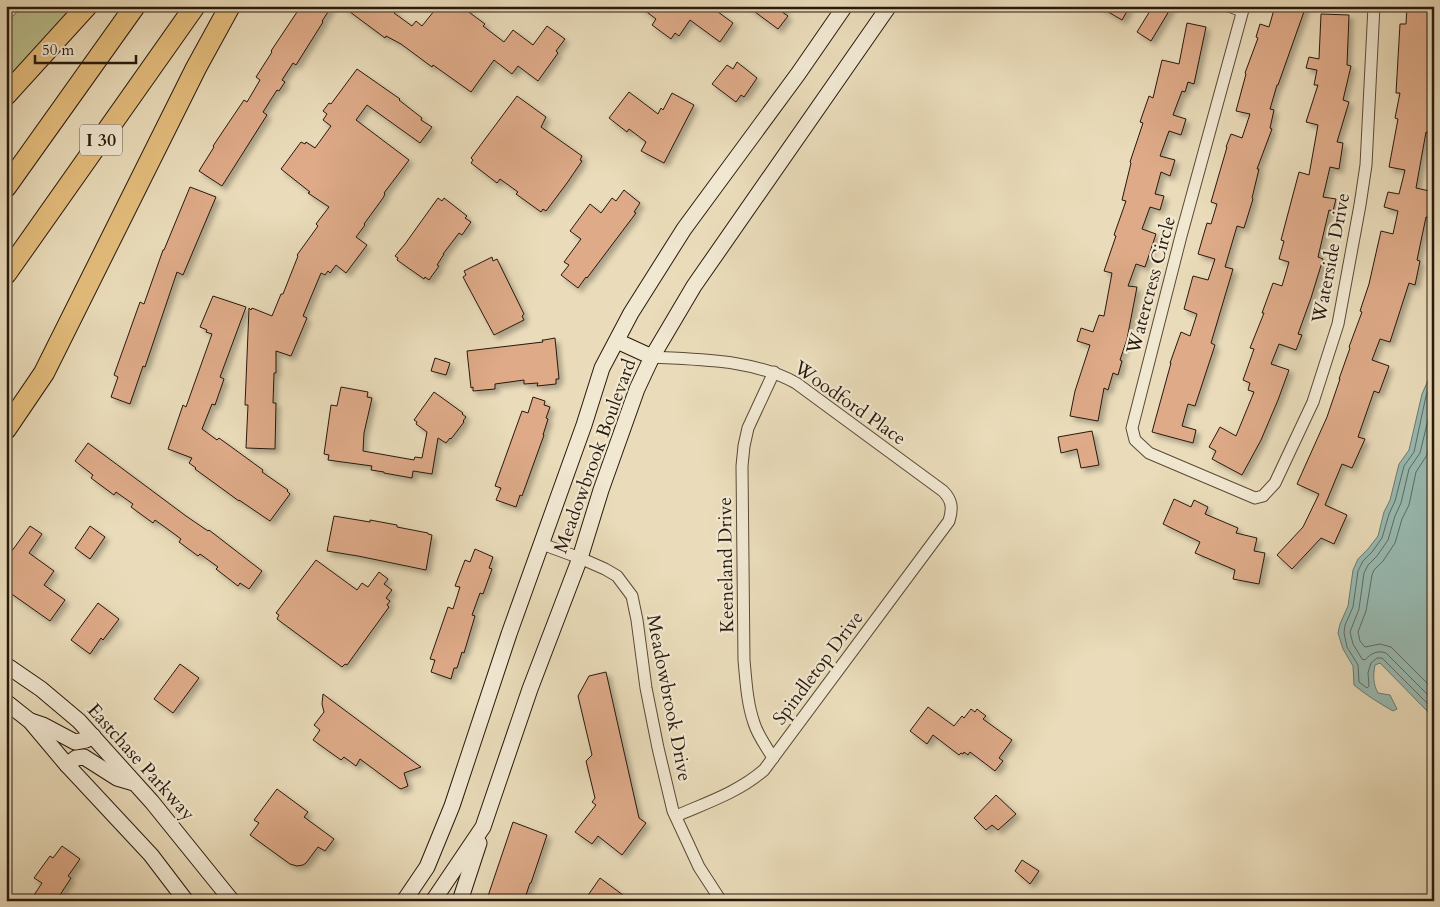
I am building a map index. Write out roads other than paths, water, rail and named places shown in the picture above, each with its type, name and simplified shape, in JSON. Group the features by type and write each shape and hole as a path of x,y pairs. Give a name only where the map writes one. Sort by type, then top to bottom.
{"highway":[{"path":"6,95 87,6"},
{"name":"I 30","path":"6,187 135,6"},
{"name":"I 30","path":"6,274 195,6"},
{"path":"6,428 44,373 196,68 230,6"}],"main road":[{"name":"Meadowbrook Boulevard","path":"404,901 427,867 452,806 509,634 584,425 602,368 631,313 684,229 798,74 845,6"},
{"name":"Meadowbrook Boulevard","path":"433,901 483,827 530,689 580,558 601,490 637,389 652,357 694,286 881,9"},
{"path":"616,341 652,357"},
{"name":"Eastchase Parkway","path":"6,665 41,689 79,721 180,835 231,898"},
{"path":"6,702 30,721 67,765 151,855 186,901"},
{"path":"30,721 43,725 75,742 86,740 92,736"},
{"path":"67,765 76,758 84,757 117,778 136,784"},
{"path":"460,901 483,827"}],"street":[{"path":"1229,6 1243,9"},
{"name":"Waterside Drive","path":"1259,498 1275,483 1313,402 1338,324 1366,165 1374,6"},
{"name":"Watercress Circle","path":"1243,9 1181,236 1132,428 1135,440 1149,452 1255,498 1259,498"},
{"name":"Woodford Place","path":"652,357 724,362 774,372 796,383 943,491 949,497 952,504"},
{"name":"Keeneland Drive","path":"773,758 754,723 744,660 742,466 748,428 774,372"},
{"name":"Spindletop Drive","path":"676,816 743,786 764,770 949,521 952,513 952,504"},
{"name":"Meadowbrook Drive","path":"542,544 580,558 617,576 632,596 646,688 673,811 699,867 721,901"}],"water":[{"path":"1434,367 1434,718 1380,663 1375,665 1374,669 1376,690 1378,693 1390,695 1397,709 1393,711 1354,685 1353,666 1343,649 1338,633 1348,606 1353,570 1358,559 1378,536 1399,464 1409,450 1422,394"}]}
